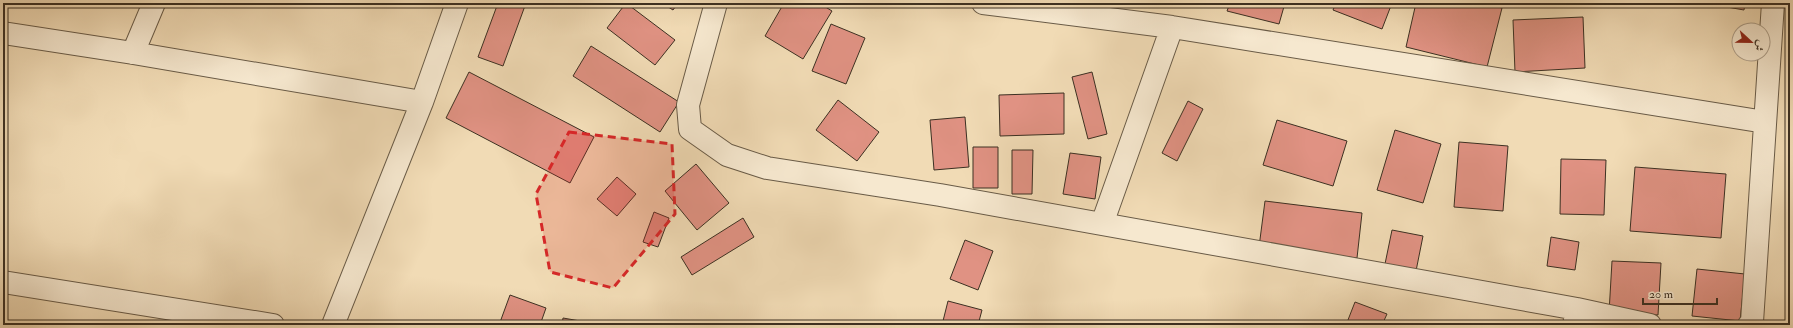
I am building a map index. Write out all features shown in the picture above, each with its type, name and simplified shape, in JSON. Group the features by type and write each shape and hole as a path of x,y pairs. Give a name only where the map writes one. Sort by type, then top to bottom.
{"street":[{"path":"133,53 154,3"},
{"path":"333,325 422,102 457,3"},
{"path":"716,3 688,105 690,129 727,155 767,168 940,195 1102,224 1575,317 1650,325"},
{"path":"983,3 1172,27 1765,122"},
{"path":"1749,325 1752,322 1773,3"},
{"path":"1102,224 1172,27"},
{"path":"3,33 133,53 422,102"},
{"path":"3,282 267,324"}],"highlighted area":[{"path":"569,132 672,144 675,214 613,288 550,272 536,194"}],"building":[{"path":"498,3 526,3 503,66 478,57"},
{"path":"626,3 675,40 655,65 607,28"},
{"path":"662,3 678,3 673,10"},
{"path":"784,3 819,3 832,11 803,59 765,36"},
{"path":"1230,3 1285,3 1279,24 1227,11"},
{"path":"1336,3 1392,3 1382,29 1333,10"},
{"path":"1416,3 1482,3 1502,8 1487,67 1406,47"},
{"path":"1704,3 1745,3 1744,10"},
{"path":"1583,17 1585,68 1515,72 1513,20"},
{"path":"831,24 865,38 846,84 812,71"},
{"path":"591,46 679,102 660,132 573,76"},
{"path":"469,72 594,137 570,183 446,118"},
{"path":"1092,72 1107,134 1088,139 1072,77"},
{"path":"1064,93 1064,134 1000,136 999,95"},
{"path":"838,100 879,132 857,161 816,130"},
{"path":"1188,101 1203,109 1177,161 1162,153"},
{"path":"965,117 969,167 934,170 930,120"},
{"path":"1277,120 1347,141 1333,186 1263,165"},
{"path":"1395,130 1441,144 1423,203 1377,190"},
{"path":"1459,142 1508,146 1503,211 1454,207"},
{"path":"973,147 998,147 998,188 973,188"},
{"path":"1012,150 1033,150 1032,194 1012,194"},
{"path":"1070,153 1101,157 1095,199 1063,194"},
{"path":"1561,159 1606,160 1604,215 1560,214"},
{"path":"696,164 729,203 697,230 665,191"},
{"path":"1635,167 1726,174 1721,238 1630,231"},
{"path":"617,177 636,194 617,216 597,199"},
{"path":"1265,201 1362,213 1357,258 1259,247"},
{"path":"654,212 669,218 658,247 643,242"},
{"path":"743,218 754,237 692,275 681,257"},
{"path":"1392,230 1423,236 1416,271 1385,264"},
{"path":"1551,237 1579,242 1575,270 1547,266"},
{"path":"965,240 993,251 978,290 950,279"},
{"path":"1612,261 1661,263 1658,315 1609,313"},
{"path":"1697,269 1745,274 1740,321 1692,316"},
{"path":"510,295 546,308 540,325 499,325"},
{"path":"948,301 982,310 978,325 942,325"},
{"path":"1355,302 1387,314 1382,325 1346,325"},
{"path":"563,318 603,325 562,325"}]}
